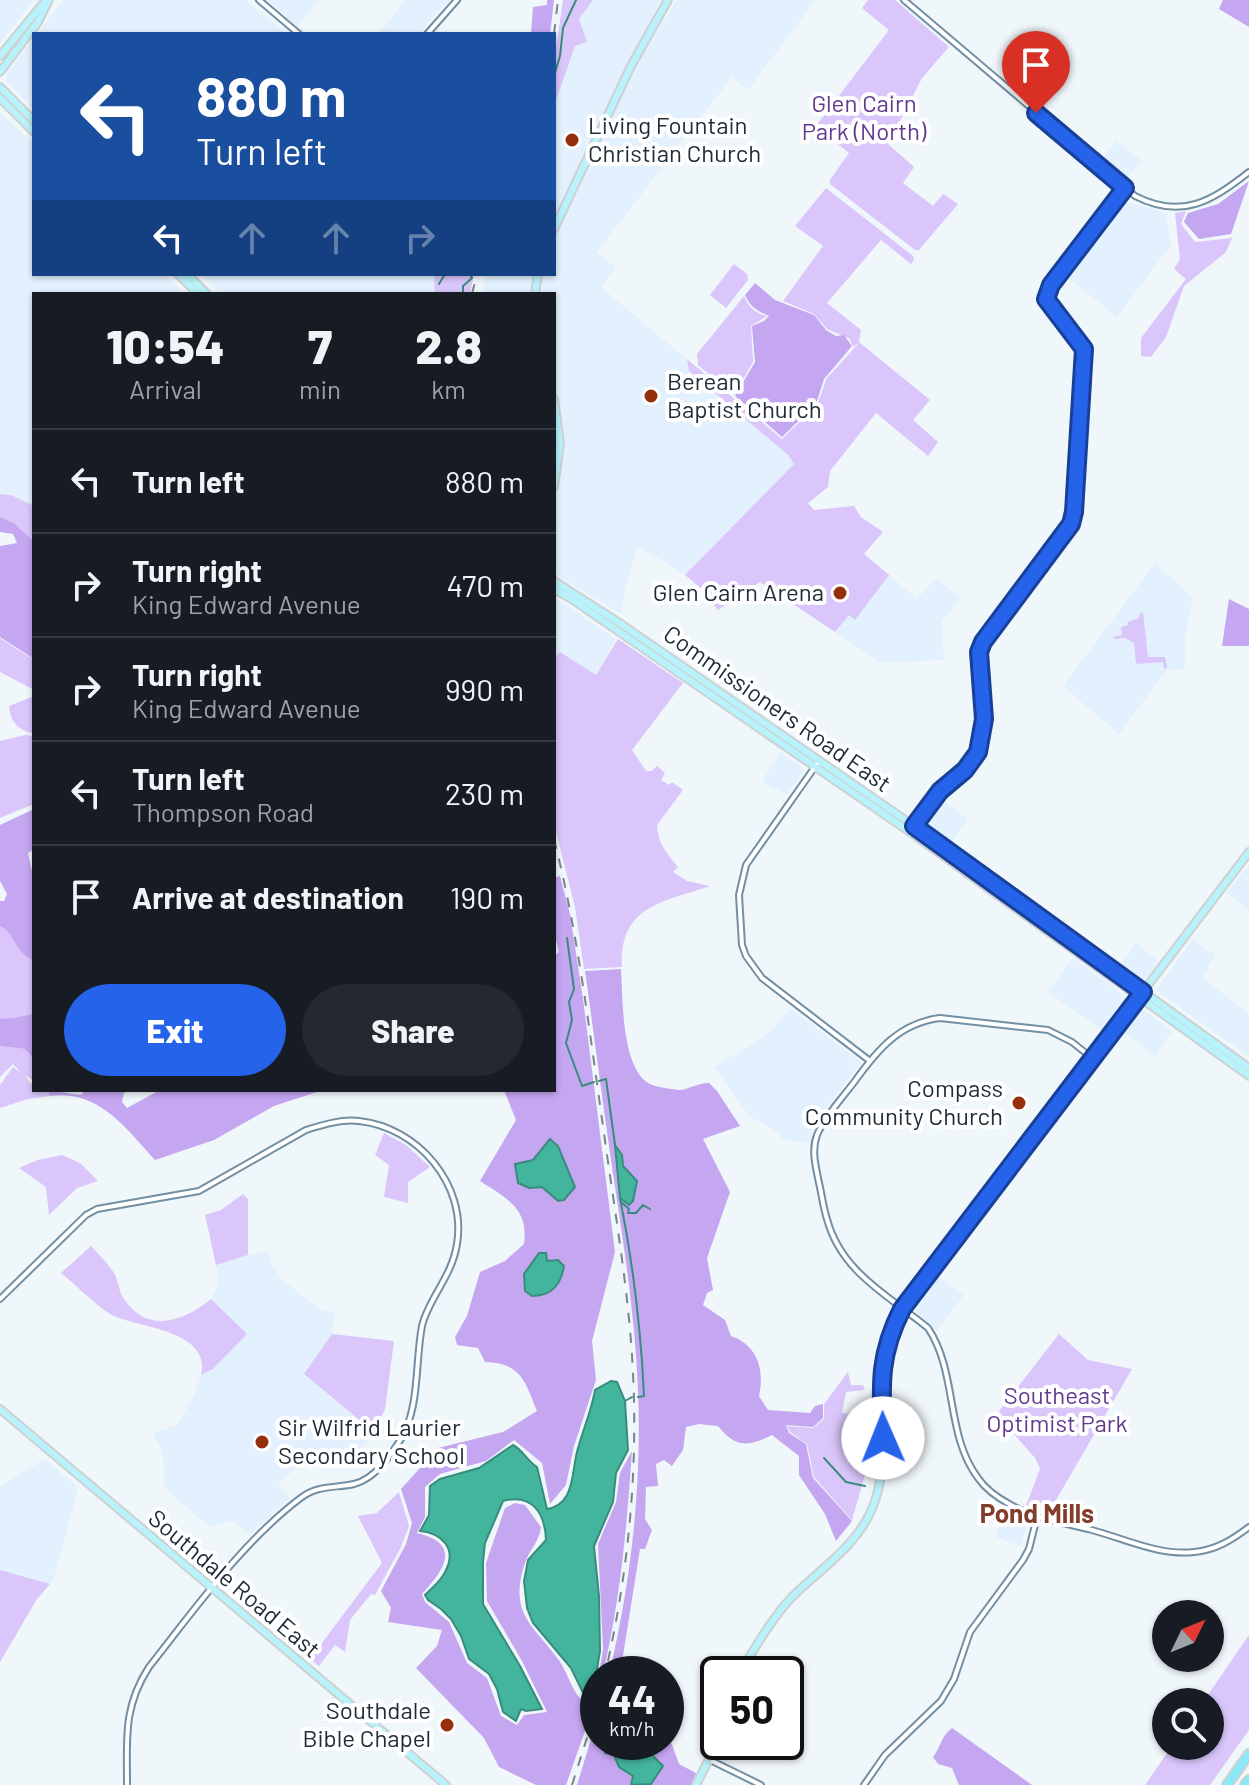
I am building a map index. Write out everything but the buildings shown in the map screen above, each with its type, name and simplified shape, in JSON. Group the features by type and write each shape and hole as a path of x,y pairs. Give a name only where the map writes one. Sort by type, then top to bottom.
{"highway":[{"path":"1227,1785 1249,1754"},
{"path":"1245,1785 1249,1780"}],"main road":[{"path":"0,56 47,0"},
{"path":"0,72 38,22 47,0"},
{"path":"556,225 631,66 668,0"},
{"path":"0,87 32,119"},
{"path":"0,98 32,130"},
{"path":"0,104 22,120"},
{"path":"180,276 196,292"},
{"path":"189,276 205,292"},
{"path":"556,414 560,443 556,472"},
{"name":"Commissioners Road East","path":"556,584 1129,985"},
{"name":"Commissioners Road East","path":"817,764 914,826 1142,995 1160,1004 1249,1068"},
{"path":"750,1656 773,1619 792,1597 844,1550 875,1503 884,1460 881,1370 888,1339 902,1309 1249,852"},
{"path":"1131,1009 1129,985 1154,979"},
{"path":"1154,979 1153,995 1160,1004"},
{"name":"Commissioners Road East","path":"1142,995 1151,1006 1249,1076"},
{"path":"1131,1009 1151,1006"},
{"name":"Southdale Road East","path":"0,1409 446,1785"},
{"path":"696,1785 708,1760"}],"street":[{"path":"259,0 297,32"},
{"path":"429,32 457,0"},
{"path":"904,0 1125,188 1146,201 1163,206 1205,202 1249,172"},
{"path":"914,826 940,791 965,770 978,752 984,719 979,652 983,642 1071,524 1084,349 1046,299 1051,285 1125,188"},
{"path":"817,764 746,865 739,895 742,945 762,978 870,1061"},
{"path":"1094,1059 1072,1042 1048,1030 940,1018 925,1020 899,1032 870,1061 818,1134 814,1159 827,1221 843,1254 870,1285 928,1328 939,1347 963,1450 977,1478 994,1495 1037,1517 1162,1550 1180,1552 1218,1546 1249,1527"},
{"path":"0,1299 86,1215 97,1209 199,1191 306,1130 321,1125 357,1120 378,1125 413,1142 438,1167 452,1192 458,1224 457,1243 446,1281 423,1321 410,1415 402,1437 372,1475 356,1483 320,1488 302,1497 258,1534 149,1667 132,1699 127,1719 127,1785"},
{"path":"864,1785 885,1755 948,1691 970,1632 1029,1549 1037,1517"},
{"path":"711,1760 761,1785"}],"shaded area":[{"path":"0,0 33,0 0,44"},
{"path":"63,0 246,0 284,32 39,32"},
{"path":"268,0 318,0 298,27"},
{"path":"405,0 451,0 421,32 381,32"},
{"path":"547,0 554,0 550,32 531,32 533,7 547,5"},
{"path":"593,0 661,0 653,14 664,21 676,0 816,0 748,90 732,77 597,252 616,268 601,287 687,359 689,371 788,455 794,464 685,575 638,546 621,614 556,575 556,292 482,292 486,276 556,276 556,100 575,46 579,19"},
{"path":"1223,0 1249,0 1249,27 1219,9"},
{"path":"32,41 32,108 6,81 6,75"},
{"path":"0,112 32,142 32,276 166,276 182,292 32,292 32,505 11,495 0,494"},
{"path":"1116,141 1142,160 1126,180 1101,161"},
{"path":"1249,181 1231,234 1199,239 1184,222 1188,213 1218,204"},
{"path":"1124,201 1166,213 1171,245 1117,317 1063,274"},
{"path":"203,276 434,276 435,292 219,292"},
{"path":"755,283 775,300 814,315 826,330 836,336 844,335 852,346 824,379 816,404 782,437 735,396 755,362 752,326 769,316 755,308 745,295"},
{"path":"0,517 14,523 32,540 32,658 0,637 0,546 17,543 13,534 0,532"},
{"path":"1155,563 1193,598 1186,631 1185,669 1167,670 1119,734 1063,686"},
{"path":"889,575 917,599 936,578 961,599 942,621 944,660 880,663 835,632 849,615 855,619"},
{"path":"556,598 616,639 596,675 561,653 556,657"},
{"path":"1229,599 1249,609 1249,646 1222,646"},
{"path":"781,752 802,767 803,772 787,794 761,782"},
{"path":"938,798 968,819 951,844 922,823"},
{"path":"32,810 32,850 28,853 32,872 32,959 23,954 10,934 0,926 0,901 4,901 7,894 0,881 0,825"},
{"path":"1249,865 1249,910 1226,893"},
{"path":"560,876 570,914 583,999 615,1252 592,1341 596,1380 574,1446 566,1485 550,1504 542,1463 514,1440 486,1461 440,1474 425,1487 425,1517 417,1533 431,1538 445,1551 442,1567 422,1594 425,1602 449,1622 467,1663 487,1678 501,1716 517,1725 524,1715 547,1712 487,1601 486,1563 505,1508 515,1503 525,1505 541,1527 520,1582 522,1608 533,1628 562,1665 580,1698 580,1745 566,1785 536,1785 499,1767 484,1738 416,1668 437,1646 442,1630 388,1622 391,1608 381,1591 406,1544 412,1523 401,1489 438,1448 503,1432 537,1411 525,1383 514,1370 485,1362 478,1348 457,1345 455,1337 467,1316 480,1272 505,1261 524,1244 523,1221 514,1205 480,1181 516,1120 505,1092 556,1092 556,954 559,952 556,940 556,877"},
{"path":"1193,939 1215,956 1202,978 1249,1013 1249,1057 1156,990"},
{"path":"1136,943 1159,961 1146,978 1138,980 1120,966"},
{"path":"1073,958 1128,998 1104,1032 1048,992"},
{"path":"621,969 628,1047 639,1074 648,1083 682,1090 709,1083 740,1126 703,1139 730,1192 707,1258 713,1290 707,1293 703,1305 725,1320 731,1336 753,1352 760,1368 759,1396 768,1410 810,1413 815,1406 823,1404 823,1418 813,1427 786,1425 789,1433 806,1444 813,1478 852,1521 836,1541 825,1514 799,1475 799,1456 772,1435 756,1442 742,1443 736,1442 718,1426 699,1424 686,1427 683,1450 672,1466 664,1460 656,1464 658,1486 646,1487 645,1519 652,1530 645,1549 640,1549 623,1656 613,1656 633,1534 638,1462 638,1391 630,1296 585,971"},
{"path":"1141,1008 1172,1031 1155,1056 1123,1032"},
{"path":"791,1009 861,1062 813,1127 809,1143 782,1139 776,1131 750,1117 714,1067 768,1034"},
{"path":"32,1014 32,1057 25,1049 0,1046 0,1018"},
{"path":"48,1092 81,1095 83,1092 126,1092 122,1102 127,1108 156,1092 317,1092 274,1106 214,1140 155,1160 122,1124 97,1105 67,1095 50,1096"},
{"path":"550,1139 558,1146 575,1187 564,1200 558,1201 542,1187 529,1188 518,1183 515,1164 533,1160"},
{"path":"615,1145 622,1155 623,1166 637,1181 633,1201 629,1205 620,1198"},
{"name":"Sir Wilfrid Laurier Secondary School","path":"268,1249 269,1260 283,1281 320,1309 335,1313 332,1334 304,1375 374,1432 351,1458 306,1463 278,1483 290,1498 249,1535 232,1520 210,1527 174,1497 164,1484 163,1453 153,1433 177,1425 194,1396 201,1375 213,1369 246,1334 211,1299 218,1284 216,1265"},
{"path":"539,1253 546,1253 547,1261 558,1260 564,1266 561,1279 550,1292 532,1296 525,1291 524,1274"},
{"path":"937,1275 964,1295 936,1331 913,1308"},
{"path":"611,1381 617,1382 625,1401 628,1450 616,1473 613,1502 594,1546 600,1651 599,1656 580,1656 580,1687 571,1668 533,1623 527,1608 524,1581 528,1560 546,1540 540,1514 535,1507 522,1500 503,1501 485,1543 483,1604 542,1709 521,1709 516,1721 503,1712 489,1674 469,1659 451,1619 425,1595 444,1574 450,1555 440,1538 420,1531 429,1515 430,1486 440,1479 479,1468 513,1445 537,1467 547,1509 556,1506 570,1489 577,1451 595,1390"},
{"path":"632,1451 618,1591 607,1656 602,1656 598,1544 616,1502 620,1473"},
{"path":"45,1459 78,1488 54,1579 50,1584 0,1570 0,1486"},
{"path":"1003,1511 1028,1521 1021,1547 996,1537"},
{"path":"952,1728 1032,1785 959,1785 952,1768 938,1764 933,1757"},
{"path":"585,1760 678,1760 679,1764 696,1773 692,1785 577,1785"},
{"path":"616,1760 657,1760 663,1766 651,1784 631,1785 633,1776 619,1767"}],"green space":[{"path":"563,0 593,0 579,19 587,42 575,46 556,100 556,48"},
{"name":"Glen Cairn Park (North)","path":"868,0 895,0 949,47 922,78 888,144 914,167 903,183 933,206 943,194 958,204 919,250 830,184 849,153 816,126 889,30 862,8"},
{"path":"826,188 913,256 911,264 881,240 827,303 861,330 859,342 930,400 913,420 938,442 928,456 876,413 830,471 828,487 808,503 814,510 854,506 861,517 883,532 864,554 889,575 855,620 849,615 835,632 760,582 718,610 702,589 685,575 794,464 788,455 689,371 687,359 782,439 817,405 827,378 859,343 853,347 850,339 827,329 814,314 783,301 823,246 795,226"},
{"path":"1186,211 1181,224 1195,242 1232,238 1226,252 1184,286 1166,337 1151,357 1141,356 1141,338 1186,279 1174,269 1180,259 1175,213"},
{"path":"734,264 747,274 748,280 726,308 710,295"},
{"path":"434,276 474,276 470,292 435,292"},
{"path":"744,296 753,309 767,316 751,326 753,362 734,395 698,365 697,354"},
{"path":"0,494 11,495 32,505 32,540 14,523 0,517"},
{"path":"1143,612 1148,657 1165,657 1167,668 1164,668 1163,662 1136,664 1134,643 1113,637 1122,635 1121,627 1139,618"},
{"path":"0,638 32,659 32,689 0,672"},
{"path":"618,639 683,683 632,750 646,771 652,771 657,766 665,773 661,780 669,785 672,782 683,790 657,825 663,848 678,867 673,872 687,881 710,886 661,903 636,919 623,947 622,967 584,969 575,907 556,832 556,656 560,652 596,675"},
{"path":"32,697 32,733 16,724 9,706"},
{"path":"32,736 32,805 0,818 0,741"},
{"path":"0,926 32,959 32,1014 0,1018"},
{"path":"0,1046 25,1049 32,1057 32,1080 25,1075 32,1084 32,1092 48,1092 50,1096 0,1108 0,1085 13,1067 21,1073 13,1064 0,1077"},
{"path":"384,1133 406,1145 430,1167 408,1182 408,1203 384,1197 389,1165 375,1155"},
{"path":"62,1155 80,1163 98,1181 77,1188 49,1215 46,1187 19,1168"},
{"path":"243,1194 248,1199 248,1255 216,1265 205,1215 221,1210"},
{"path":"91,1246 113,1271 124,1299 143,1317 166,1321 189,1314 211,1299 247,1334 213,1369 201,1375 201,1360 195,1348 184,1339 110,1314 61,1273"},
{"path":"332,1334 394,1341 385,1409 374,1432 304,1374"},
{"name":"Southeast Optimist Park","path":"1059,1334 1088,1360 1132,1369 1056,1500 1052,1513 1026,1506 1040,1469 1035,1458 1001,1419 1003,1417 999,1411"},
{"path":"848,1372 851,1385 863,1385 865,1390 846,1392 842,1413 864,1416 869,1420 867,1468 852,1520 814,1477 807,1444 790,1432 787,1426 813,1428 824,1419 824,1404"},
{"path":"399,1492 409,1526 401,1547 375,1595 371,1594 350,1620 345,1652 335,1645 319,1666 310,1659 382,1563 358,1516 377,1513"},
{"path":"0,1570 50,1584 37,1599 0,1662"},
{"path":"1249,1635 1249,1730 1210,1785 1145,1785 1162,1760 1224,1760 1224,1688 1213,1688"}],"waterway":[{"path":"556,69 563,28 576,0"},
{"path":"439,284 444,276"},
{"path":"463,292 463,286 471,276"},
{"path":"567,938 574,989 569,1002 572,1020 566,1043 582,1086 594,1082"},
{"path":"599,1081 606,1079 615,1145"},
{"path":"620,1198 633,1272 641,1346 644,1396 638,1397"},
{"path":"621,1202 629,1209 628,1213 636,1213 643,1205 650,1209"},
{"path":"625,1401 632,1397"},
{"path":"824,1458 846,1482 865,1486"}],"railway":[{"path":"554,32 558,0"},
{"path":"472,292 476,276"},
{"path":"556,848 588,1017 631,1342 634,1449 630,1524 609,1656"},
{"path":"572,1785 580,1760"}],"place":[{"name":"Living Fountain Christian Church","path":"572,140"},
{"name":"Berean Baptist Church","path":"651,396"},
{"name":"Glen Cairn Arena","path":"840,593"},
{"name":"Compass Community Church","path":"1019,1103"},
{"name":"Sir Wilfrid Laurier Secondary School","path":"262,1442"},
{"name":"Southdale Bible Chapel","path":"447,1725"}],"district":[{"name":"Pond Mills","path":"1037,1514"}],"route":[{"path":"883,1438 881,1370 888,1339 902,1309 1143,992 914,826 940,791 965,770 978,752 984,719 979,652 983,642 1071,524 1074,512 1084,349 1046,299 1051,285 1125,188 1036,113"}]}
